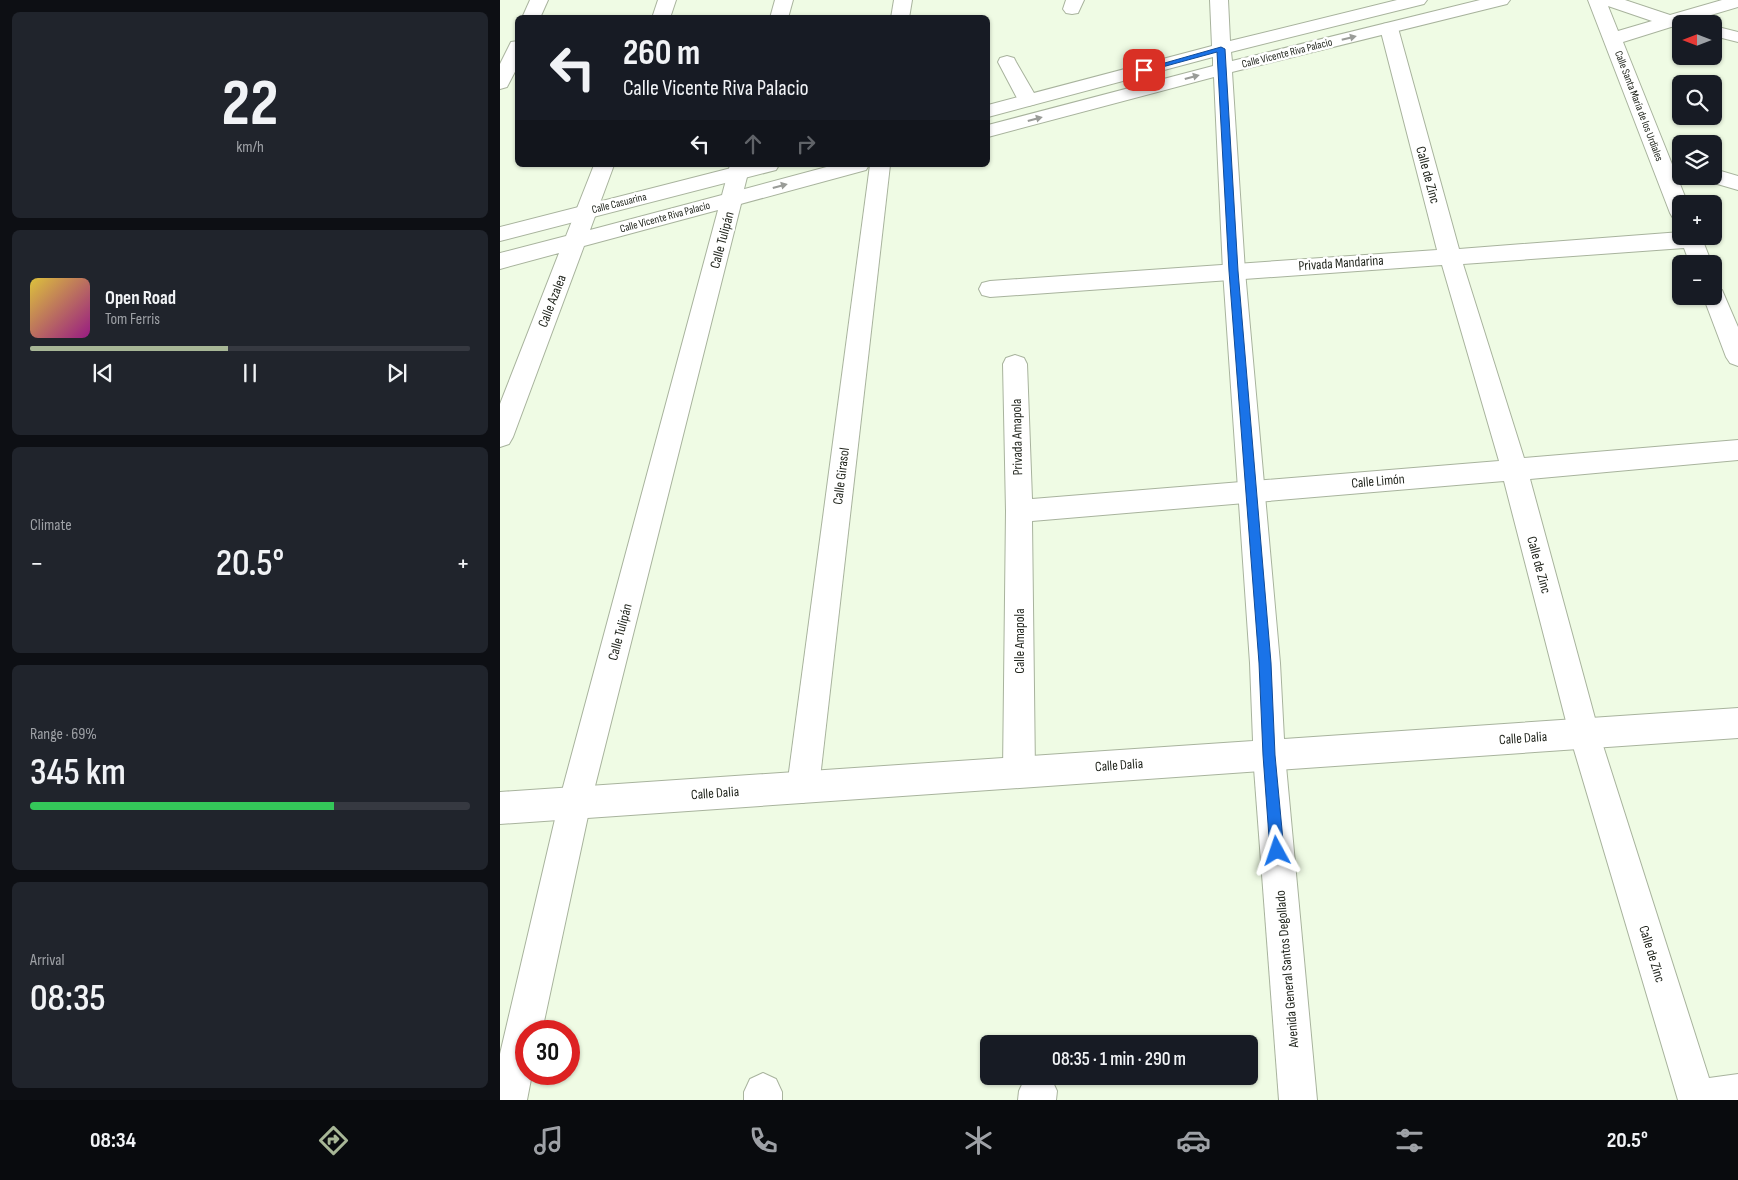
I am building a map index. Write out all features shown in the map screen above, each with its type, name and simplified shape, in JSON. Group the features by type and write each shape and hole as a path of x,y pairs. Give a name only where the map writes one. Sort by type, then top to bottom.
{"street":[{"path":"532,15 539,0"},
{"path":"662,15 668,0"},
{"path":"780,15 784,0"},
{"path":"900,15 902,0"},
{"name":"Avenida General Santos Degollado","path":"1219,0 1234,271 1265,663 1269,755 1298,1100"},
{"name":"Calle Vicente Riva Palacio","path":"990,130 1221,59 1391,11 1418,0"},
{"name":"Calle Vicente Riva Palacio","path":"1391,11 1501,0"},
{"name":"Calle Santa María de los Urdiales","path":"1597,0 1674,195"},
{"path":"1608,0 1672,21"},
{"path":"1696,15 1738,1"},
{"name":"Calle de Zinc","path":"1391,11 1450,256 1514,468 1584,734 1697,1099"},
{"path":"1613,39 1672,23"},
{"path":"1722,33 1738,37"},
{"path":"500,83 515,52"},
{"name":"Calle Vicente Riva Palacio","path":"990,110 1028,100 1221,59"},
{"path":"1007,62 1028,100"},
{"path":"1661,161 1672,164"},
{"name":"Calle Azalea","path":"500,437 505,413 576,241 603,167"},
{"path":"739,169 754,167"},
{"name":"Calle Vicente Riva Palacio","path":"500,261 852,167"},
{"name":"Calle Girasol","path":"802,787 880,167"},
{"name":"Calle Casuarina","path":"500,234 739,169"},
{"name":"Calle Tulipán","path":"508,1100 575,802 733,199 739,169"},
{"path":"1722,178 1738,182"},
{"name":"Privada Mandarina","path":"990,289 1672,239"},
{"path":"1718,305 1738,357"},
{"name":"Privada Amapola","path":"1015,364 1019,510"},
{"name":"Calle Limón","path":"1019,510 1251,493 1514,468 1738,450"},
{"name":"Calle Amapola","path":"1019,510 1019,772"},
{"name":"Calle Dalia","path":"500,808 1738,723"},
{"path":"1697,1099 1738,1093"}],"route":[{"path":"1144,70 1221,49 1234,271 1265,663 1269,755 1277,851"}]}
